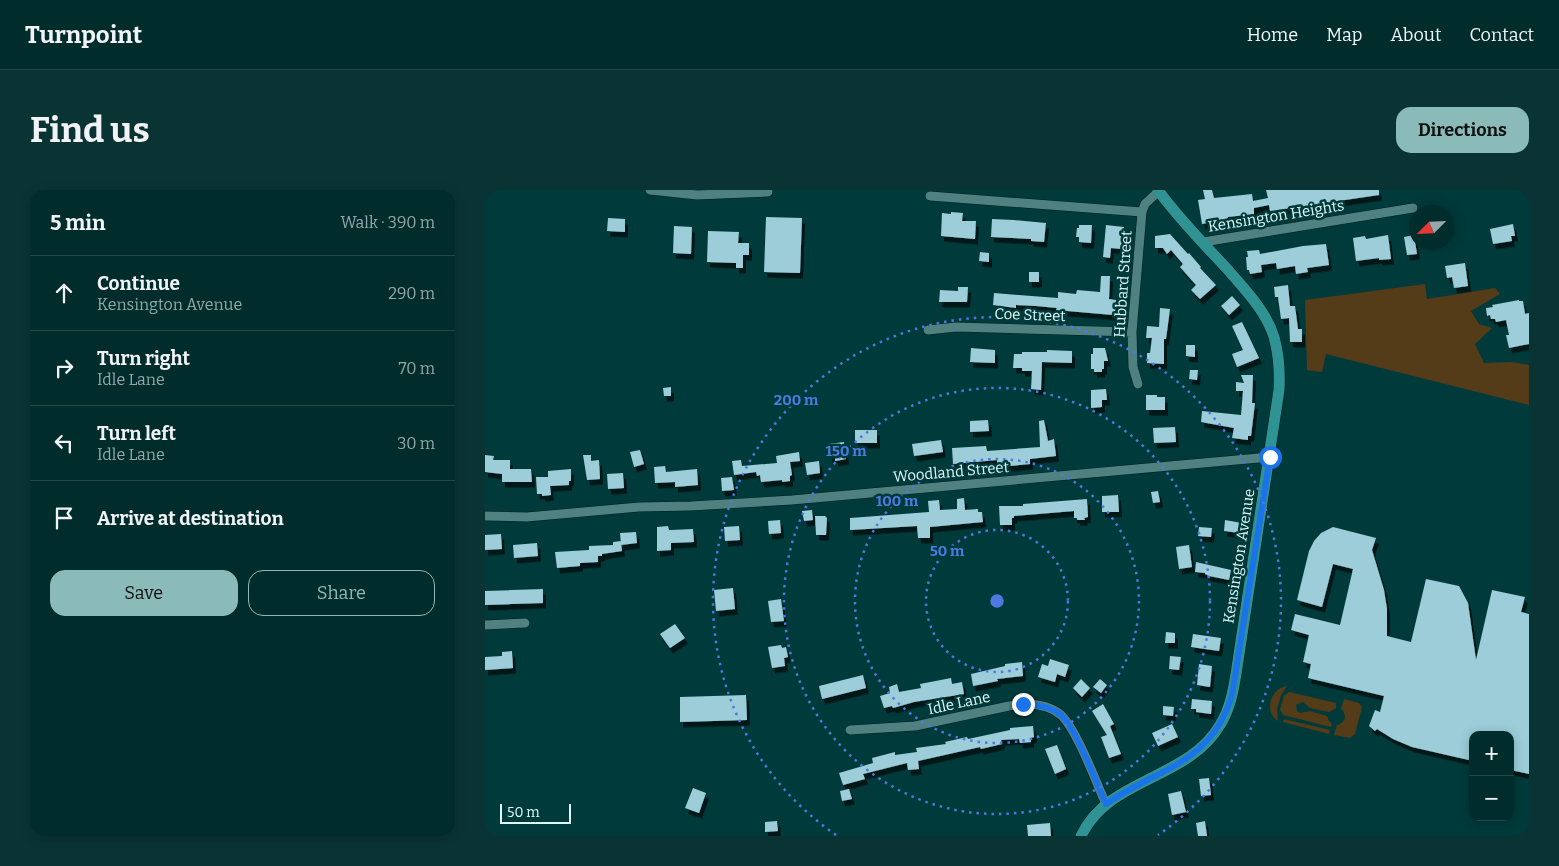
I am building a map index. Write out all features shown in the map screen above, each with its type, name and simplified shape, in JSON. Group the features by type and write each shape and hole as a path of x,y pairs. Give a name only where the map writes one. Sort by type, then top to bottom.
{"main road":[{"name":"Kensington Avenue","path":"1081,836 1095,814 1106,804 1198,751 1219,727 1227,711 1237,674 1279,390 1280,372 1274,337 1258,306 1159,191"}],"street":[{"path":"650,190 697,195 768,192"},
{"name":"Hubbard Street","path":"1137,384 1133,367 1133,332 1142,212 1145,204 1159,191"},
{"path":"930,196 1142,212"},
{"name":"Kensington Heights","path":"1203,242 1409,209"},
{"name":"Coe Street","path":"928,330 956,327 1133,332"},
{"name":"Woodland Street","path":"485,516 527,516 639,507 792,500 1270,457"},
{"path":"485,625 525,623"},
{"name":"Idle Lane","path":"849,730 915,726 1009,706 1023,704 1038,705 1051,709 1061,715 1069,725 1106,804"}],"shaded area":[{"path":"1425,284 1427,299 1495,288 1500,294 1471,311 1479,324 1492,328 1475,344 1484,363 1512,362 1529,365 1529,405 1326,354 1322,372 1307,370 1305,300"},
{"path":"1287,686 1281,695 1277,710 1278,721 1271,712 1271,700 1277,691"},
{"path":"1289,692 1336,703 1336,708 1329,712 1310,708 1303,702 1296,705 1297,711 1300,713 1310,711 1327,716 1332,724 1331,727 1283,715 1280,709 1284,696"},
{"path":"1344,699 1359,703 1362,707 1355,734 1350,738 1334,735 1337,725 1345,718 1341,709"},
{"path":"1284,719 1330,730 1329,734 1283,722"}],"building":[{"path":"1203,190 1212,190 1214,198 1252,194 1253,201 1268,198 1266,190 1379,190 1379,195 1270,211 1269,205 1254,208 1254,214 1228,217 1228,219 1202,224 1198,200 1205,199"},
{"path":"951,212 963,213 962,221 976,221 975,239 941,236 942,213 951,214"},
{"path":"766,217 802,218 800,273 764,272"},
{"path":"608,218 625,219 625,232 607,231"},
{"path":"992,219 1046,223 1044,242 1031,241 1031,239 991,237"},
{"path":"1513,224 1515,236 1511,236 1512,241 1493,244 1490,229"},
{"path":"1079,225 1092,225 1091,243 1079,242 1079,237 1076,237"},
{"path":"1106,225 1124,227 1121,249 1111,248 1110,258 1103,257"},
{"path":"674,226 692,227 691,254 673,253"},
{"path":"708,231 739,232 738,243 749,243 749,255 743,255 743,268 736,268 736,263 707,262"},
{"path":"1170,234 1216,285 1200,299 1191,290 1196,285 1180,267 1183,264 1171,250 1167,254 1163,248 1155,248 1155,236"},
{"path":"1388,235 1391,259 1379,260 1379,258 1356,261 1353,238 1365,236 1366,239"},
{"path":"1409,236 1409,250 1416,250 1417,254 1407,255 1404,237"},
{"path":"1326,244 1329,265 1307,268 1308,272 1296,274 1295,266 1277,269 1276,263 1261,265 1262,272 1250,274 1249,270 1247,270 1247,251 1259,250 1260,254"},
{"path":"980,252 989,253 989,262 979,261"},
{"path":"1465,263 1468,286 1454,288 1452,277 1447,278 1445,266"},
{"path":"1029,272 1039,272 1039,282 1029,282"},
{"path":"1101,276 1110,276 1109,299 1116,300 1115,313 1113,315 1056,310 1057,308 1036,306 1016,305 1016,308 993,305 994,293 1058,298 1058,292 1076,294 1077,290 1100,292"},
{"path":"1288,285 1290,306 1295,306 1298,329 1302,329 1302,342 1290,342 1289,318 1281,319 1278,297 1275,297 1274,287"},
{"path":"958,287 968,287 967,302 939,302 940,290 958,291"},
{"path":"1232,296 1240,305 1229,315 1221,306"},
{"path":"1519,300 1523,301 1525,314 1529,313 1529,344 1509,348 1506,335 1509,335 1506,320 1496,322 1495,319 1491,319 1490,315 1487,316 1486,308 1493,307 1492,305"},
{"path":"1160,308 1170,309 1166,339 1164,339 1164,364 1147,363 1147,353 1150,353 1152,338 1146,338 1147,326 1159,327"},
{"path":"1242,322 1259,358 1237,367 1232,354 1243,350 1232,326"},
{"path":"1186,345 1195,345 1195,357 1186,356"},
{"path":"971,348 995,350 995,363 970,362"},
{"path":"1093,348 1105,348 1108,361 1104,361 1102,372 1094,372 1094,369 1091,369"},
{"path":"1047,350 1072,351 1072,363 1042,362 1041,390 1031,389 1032,371 1022,371 1022,368 1013,368 1014,354 1022,354 1022,352 1047,352"},
{"path":"1190,370 1198,370 1197,380 1189,379"},
{"path":"1241,375 1253,375 1252,403 1255,403 1251,436 1248,436 1248,440 1232,438 1234,428 1201,422 1202,411 1241,415 1243,391 1236,391 1236,382 1244,383"},
{"path":"671,387 671,396 664,396 663,388"},
{"path":"1106,389 1107,400 1102,400 1102,407 1091,408 1091,390"},
{"path":"1146,395 1165,397 1165,410 1146,410"},
{"path":"988,420 989,431 970,432 970,421"},
{"path":"1044,420 1048,441 1054,439 1056,456 1030,459 1030,464 1010,466 997,467 997,460 953,464 952,448 986,446 987,451 1040,447 1039,421"},
{"path":"1175,427 1176,442 1154,443 1153,428"},
{"path":"855,430 877,430 877,443 855,443"},
{"path":"941,440 943,452 914,456 912,444"},
{"path":"844,442 846,459 835,461 835,457 830,458 828,444"},
{"path":"640,450 644,464 634,467 630,452"},
{"path":"799,452 800,461 790,462 792,475 790,476 790,481 761,482 760,475 757,476 756,472 734,475 732,461 741,460 742,466 777,463 776,456"},
{"path":"485,455 494,456 493,460 510,460 510,469 531,469 532,482 502,482 502,474 485,472"},
{"path":"583,455 591,455 591,461 599,460 600,479 587,480"},
{"path":"819,461 820,473 807,475 805,463"},
{"path":"665,466 666,472 697,469 698,485 675,487 675,482 655,483 654,467"},
{"path":"571,469 569,485 550,486 551,495 542,496 542,494 537,494 536,477 548,477 548,471"},
{"path":"623,473 624,488 608,489 607,474"},
{"path":"732,477 734,490 722,491 721,478"},
{"path":"1158,491 1160,502 1153,503 1151,492"},
{"path":"1118,495 1119,512 1102,512 1102,496"},
{"path":"964,498 965,510 978,509 978,512 982,512 983,522 930,527 930,538 918,538 917,526 850,530 850,518 929,512 928,501 939,500 940,510 957,509 957,499"},
{"path":"1087,499 1088,517 1084,518 1085,520 1074,518 1074,511 1014,516 1012,518 1012,525 1000,525 999,506 1023,506 1023,504"},
{"path":"812,510 813,520 804,521 802,511"},
{"path":"815,516 825,516 827,518 826,535 816,535"},
{"path":"780,520 781,533 769,534 768,521"},
{"path":"1225,520 1242,523 1240,533 1224,531"},
{"path":"668,526 669,530 693,529 694,542 671,543 671,550 657,551 657,527"},
{"path":"739,526 740,540 725,541 724,527"},
{"path":"1199,527 1212,528 1211,537 1198,536"},
{"path":"1333,527 1376,538 1372,550 1384,590 1387,609 1387,636 1411,642 1426,579 1459,586 1468,603 1476,660 1492,590 1525,597 1521,612 1529,614 1529,774 1514,771 1514,731 1469,731 1469,760 1412,747 1393,739 1377,729 1375,731 1369,726 1375,710 1380,712 1384,696 1308,678 1311,664 1303,662 1309,635 1291,630 1295,614 1340,625 1353,569 1333,564 1322,607 1297,600 1309,551 1321,533"},
{"path":"636,532 637,543 621,545 620,533"},
{"path":"501,534 502,549 485,550 485,535"},
{"path":"621,541 622,551 602,554 602,556 598,556 598,562 580,563 580,566 557,568 555,552 589,550 589,546 613,545 613,542"},
{"path":"537,543 538,556 514,558 513,545"},
{"path":"1189,545 1192,567 1179,569 1176,547"},
{"path":"1196,562 1231,570 1229,580 1195,572"},
{"path":"733,588 735,609 716,611 714,590"},
{"path":"543,589 543,603 485,605 485,591"},
{"path":"781,599 784,621 771,622 768,601"},
{"path":"675,624 685,638 670,648 660,634"},
{"path":"1166,632 1175,633 1175,643 1165,643"},
{"path":"1193,634 1221,638 1219,651 1191,647"},
{"path":"781,645 782,648 786,647 788,657 784,658 785,666 772,668 768,647"},
{"path":"512,651 513,668 485,670 485,657 502,656 502,652"},
{"path":"1170,656 1181,657 1179,670 1169,669"},
{"path":"1050,659 1069,665 1065,677 1057,674 1055,682 1038,677 1042,664 1048,666"},
{"path":"1022,662 1023,676 997,679 998,681 973,686 971,674 1005,666 1005,664"},
{"path":"1199,664 1212,666 1210,687 1197,685"},
{"path":"863,675 866,688 822,699 819,686"},
{"path":"951,678 952,684 962,682 964,694 914,702 893,708 892,706 884,708 880,696 890,693 889,687 897,684 899,692 921,688 920,684"},
{"path":"1081,679 1090,688 1082,697 1073,688"},
{"path":"1100,679 1107,685 1101,693 1093,687"},
{"path":"746,695 747,720 680,722 680,697"},
{"path":"1192,699 1212,701 1211,714 1196,712 1196,709 1191,709"},
{"path":"1103,704 1114,724 1110,726 1121,754 1109,758 1101,737 1107,735 1092,711"},
{"path":"1163,706 1174,707 1173,716 1163,715"},
{"path":"1172,724 1178,737 1158,746 1152,733"},
{"path":"1033,726 1034,737 1031,738 1031,742 1020,743 1019,739 1001,740 1002,744 918,761 919,769 908,770 907,763 863,774 865,779 843,785 839,773 873,763 872,758 895,752 895,755 917,752 916,748 946,744 945,742 1010,730 1010,728"},
{"path":"1057,745 1066,769 1055,774 1045,749"},
{"path":"1209,778 1211,795 1201,796 1199,779"},
{"path":"693,788 706,793 699,813 685,808"},
{"path":"849,789 852,799 842,801 840,791"},
{"path":"1181,791 1186,812 1172,815 1168,794"},
{"path":"777,821 778,831 765,832 765,822"},
{"path":"1205,821 1207,836 1198,836 1196,823"},
{"path":"1050,823 1051,836 1028,836 1027,825"}],"route":[{"path":"1023,704 1038,705 1051,709 1061,715 1076,737 1106,804 1132,787 1185,760 1209,740 1219,727 1227,711 1237,674 1270,457"}]}
